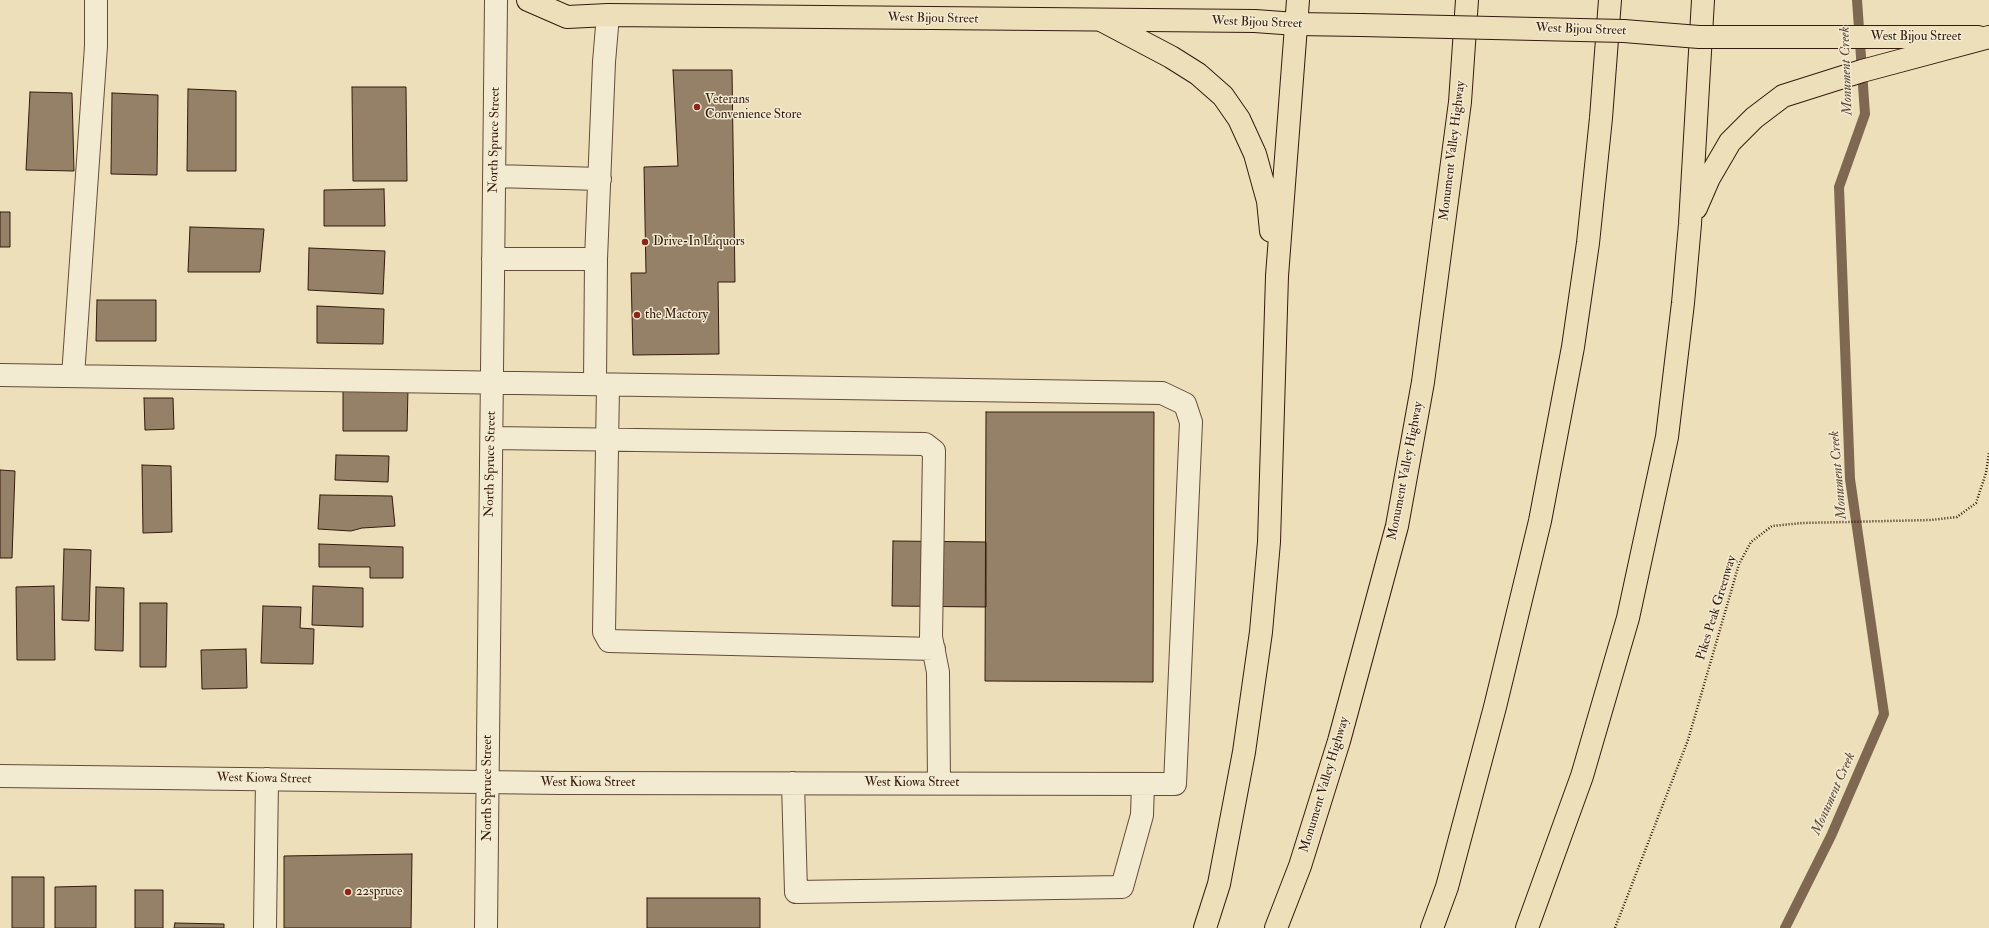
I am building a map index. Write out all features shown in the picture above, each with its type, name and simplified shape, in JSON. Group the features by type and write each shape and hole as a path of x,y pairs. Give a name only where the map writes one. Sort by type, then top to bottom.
{"main road":[{"name":"West Bijou Street","path":"528,0 567,17 608,15 1255,22 1624,31 1699,37 1989,37"},
{"path":"1205,928 1221,877 1244,752 1261,632 1269,542 1277,276 1298,0"},
{"name":"Monument Valley Highway","path":"1276,928 1300,866 1339,741 1397,526 1424,374 1460,102 1467,0"},
{"path":"1432,928 1447,887 1495,707 1540,521 1573,347 1588,243 1601,118 1610,0"},
{"path":"1527,928 1582,776 1628,618 1667,437 1683,303 1690,224 1699,37 1703,0"},
{"path":"1102,20 1144,41 1198,74 1223,96 1239,119 1254,154 1268,202 1277,276"},
{"path":"1690,224 1709,178 1730,142 1754,118 1783,96 1862,71 1989,37"}],"street":[{"path":"73,376 96,46 96,0"},
{"name":"North Spruce Street","path":"486,928 496,0"},
{"path":"608,15 596,259 602,385 607,440 604,632 609,641 934,649"},
{"path":"495,176 600,179"},
{"path":"493,259 596,259"},
{"path":"0,375 602,385"},
{"name":"West Kiowa Street","path":"0,776 488,782 1175,784 1190,422 1185,404 1162,392 602,385"},
{"path":"492,438 925,444 934,451 931,637 938,672 939,783"},
{"path":"265,928 267,779"},
{"path":"793,783 796,892 1122,887 1142,815 1143,784"}],"path":[{"name":"Pikes Peak Greenway","path":"1615,928 1688,740 1739,564 1751,542 1772,526 1802,523 1931,520 1957,517 1976,503 1986,473 1989,453"}],"building":[{"path":"673,70 732,70 735,282 718,282 719,354 633,355 631,273 646,273 644,167 678,166"},
{"path":"352,87 406,87 407,181 353,181"},
{"path":"188,89 236,91 236,171 187,171"},
{"path":"30,92 72,93 74,171 26,170"},
{"path":"112,93 158,95 157,175 111,174"},
{"path":"384,189 385,226 324,226 324,190"},
{"path":"0,212 10,212 10,247 0,247"},
{"path":"190,227 264,229 260,272 188,272"},
{"path":"309,248 385,251 383,294 308,290"},
{"path":"97,300 156,300 156,341 96,341"},
{"path":"317,306 384,309 383,344 317,343"},
{"path":"343,388 408,389 407,431 343,431"},
{"path":"144,398 173,398 174,429 145,430"},
{"path":"986,412 1154,412 1153,682 985,681"},
{"path":"336,455 389,456 388,482 335,480"},
{"path":"142,465 171,466 172,532 143,533"},
{"path":"0,470 15,471 12,558 0,558"},
{"path":"320,495 392,496 395,526 362,528 351,531 318,529"},
{"path":"893,541 986,542 986,607 892,606"},
{"path":"319,544 403,547 403,578 370,578 370,567 319,567"},
{"path":"64,549 91,550 89,621 62,620"},
{"path":"54,586 55,660 17,660 16,587"},
{"path":"313,586 363,588 363,627 312,625"},
{"path":"96,587 124,588 123,651 95,650"},
{"path":"140,603 167,603 166,667 140,667"},
{"path":"263,606 301,607 300,628 314,629 313,664 261,663"},
{"path":"246,649 247,688 202,689 201,650"},
{"name":"22spruce","path":"412,854 411,928 284,928 284,856"},
{"path":"12,877 44,877 44,928 12,928"},
{"path":"96,886 96,928 55,928 55,887"},
{"path":"135,890 163,890 163,928 135,928"},
{"path":"647,898 760,898 760,928 647,928"},
{"path":"175,923 224,924 224,928 174,928"}],"waterway":[{"name":"Monument Creek","path":"1785,928 1831,836 1884,714 1850,479 1839,187 1865,114 1857,0"}],"place":[{"name":"Veterans Convenience Store","path":"697,107"},
{"name":"Drive-In Liquors","path":"645,242"},
{"name":"the Mactory","path":"637,315"},
{"name":"22spruce","path":"348,892"}]}
